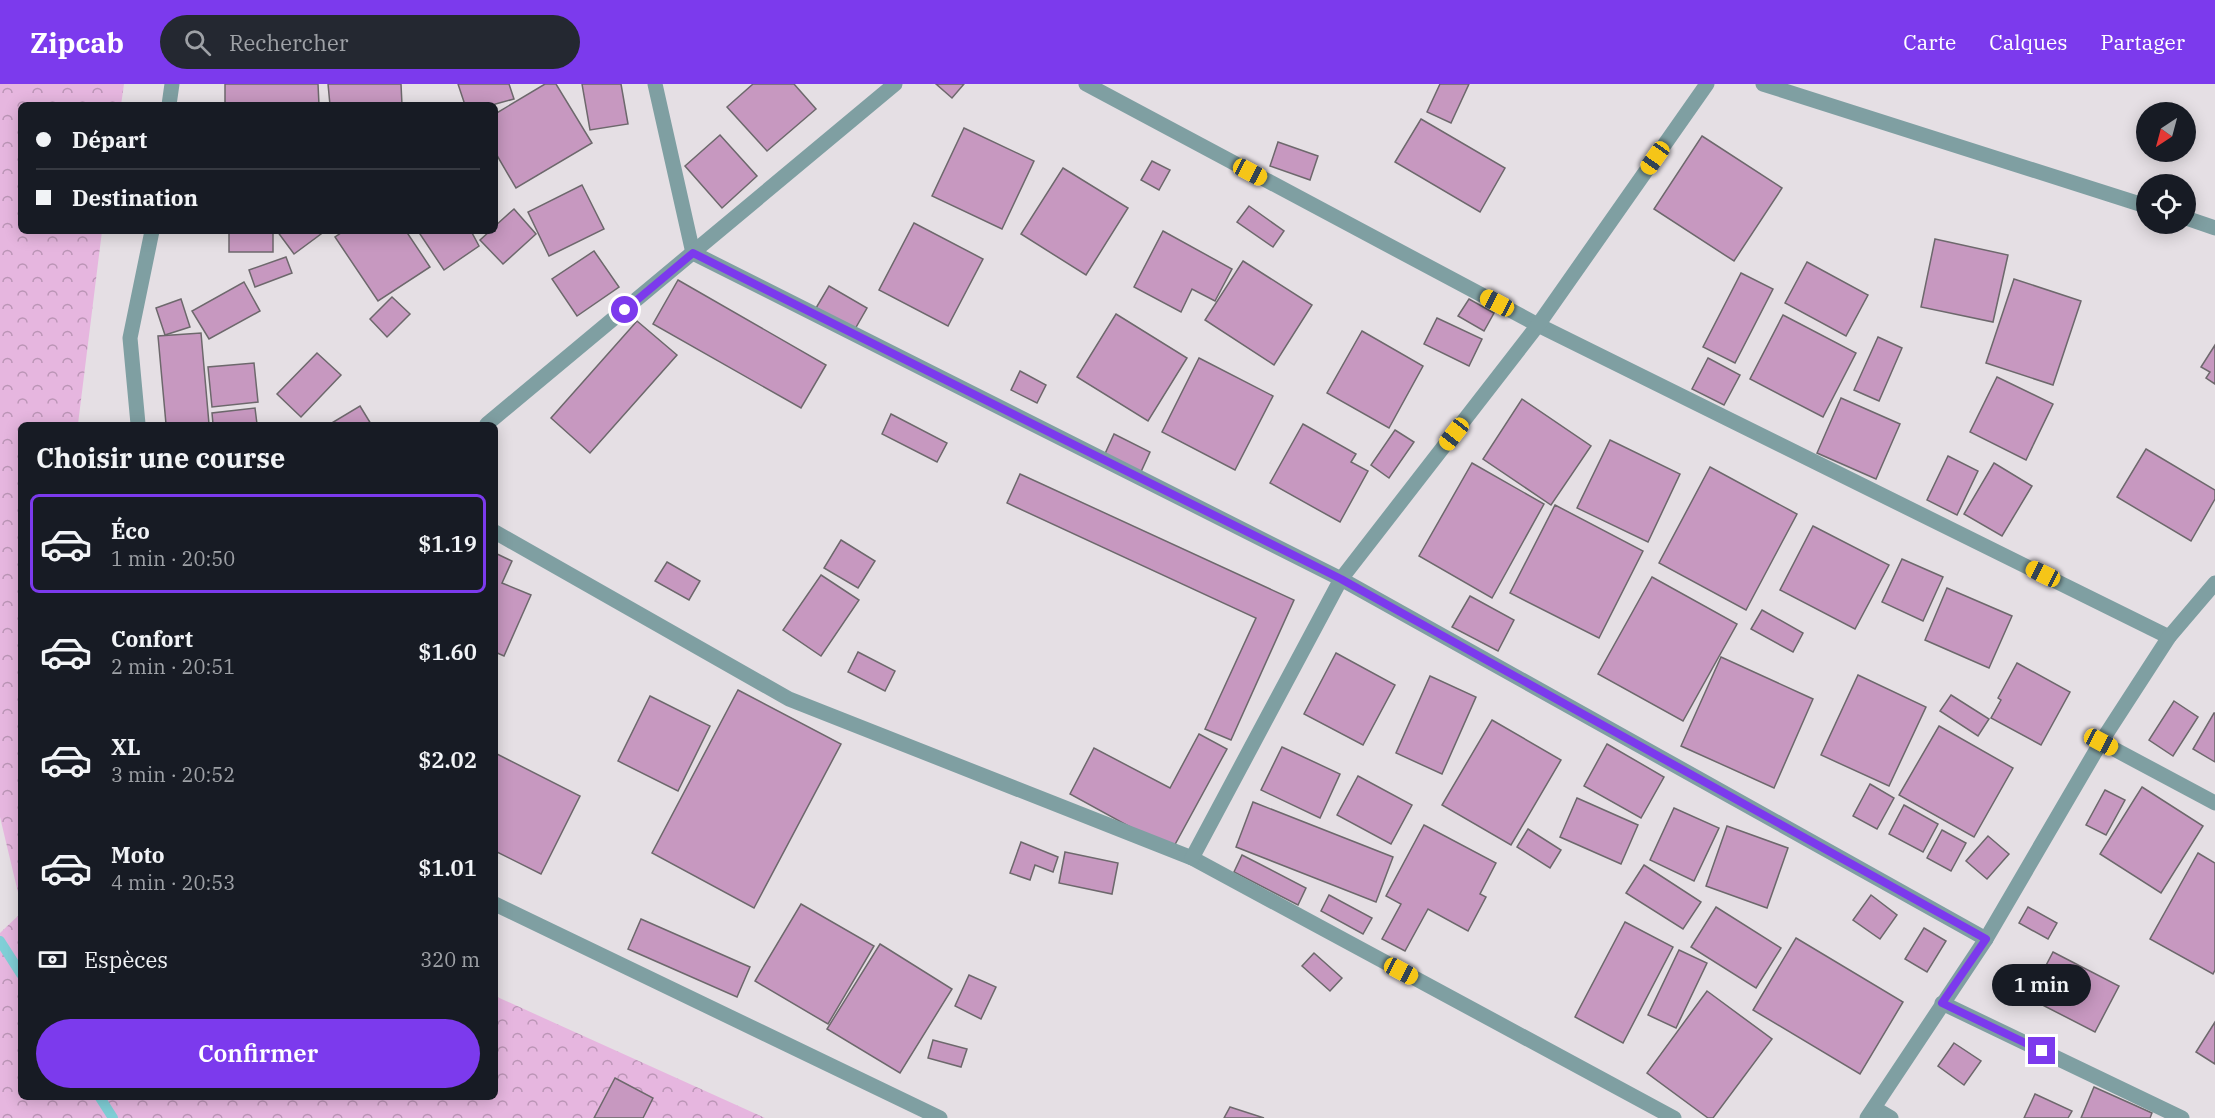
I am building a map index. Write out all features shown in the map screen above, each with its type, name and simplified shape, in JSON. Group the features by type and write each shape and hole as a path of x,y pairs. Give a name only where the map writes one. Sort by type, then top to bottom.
{"street":[{"path":"169,102 172,84"},
{"path":"655,84 693,253"},
{"path":"490,422 895,84"},
{"path":"1086,84 1538,325 2169,637"},
{"path":"1192,858 1341,579 1538,325 1707,84"},
{"path":"1762,84 2136,203"},
{"path":"2196,221 2215,228"},
{"path":"138,422 130,338 151,234"},
{"path":"693,253 1341,579 1986,939"},
{"path":"498,534 789,699 1192,858 1674,1118"},
{"path":"1891,1118 1870,1113 1986,939 2101,742 2169,637 2215,583"},
{"path":"2101,742 2215,802"},
{"path":"498,905 940,1118"},
{"path":"1942,1003 2182,1118"}],"green space":[{"path":"0,84 124,84 121,102 18,102 18,234 102,234 78,422 18,422 18,892 0,817"},
{"path":"18,916 18,1100 498,1100 498,997 765,1118 0,1118 0,933"}],"building":[{"path":"225,84 318,84 319,102 225,102"},
{"path":"328,84 401,84 402,102 330,102"},
{"path":"458,84 509,84 514,99 498,103 464,102"},
{"path":"545,84 556,84 592,143 516,188 498,157 498,112"},
{"path":"582,84 621,84 628,124 590,130"},
{"path":"753,84 794,84 816,109 767,151 727,107"},
{"path":"936,84 964,84 952,98"},
{"path":"1440,84 1469,84 1451,123 1427,112"},
{"path":"1421,119 1505,168 1480,212 1395,162"},
{"path":"964,128 1034,161 1002,229 932,196"},
{"path":"720,135 757,176 722,208 685,166"},
{"path":"1702,136 1782,188 1734,261 1654,209"},
{"path":"1278,142 1318,156 1310,180 1270,166"},
{"path":"1152,161 1170,170 1159,190 1141,180"},
{"path":"1063,168 1128,208 1086,275 1021,234"},
{"path":"582,185 604,229 549,256 528,212"},
{"path":"1249,206 1284,231 1273,247 1237,222"},
{"path":"514,209 536,234 503,264 480,240 487,234 498,234 498,223"},
{"path":"914,223 983,259 948,326 879,290"},
{"path":"1163,231 1232,269 1215,301 1192,289 1181,312 1134,287"},
{"path":"229,234 273,234 273,252 229,252"},
{"path":"279,234 321,234 294,254"},
{"path":"340,234 408,234 430,267 378,301 335,237"},
{"path":"420,234 473,234 479,246 444,270"},
{"path":"1935,239 2008,255 1993,322 1921,307"},
{"path":"594,251 619,287 577,316 552,279"},
{"path":"286,257 292,273 255,287 249,270"},
{"path":"1243,261 1312,305 1274,365 1205,320"},
{"path":"1807,262 1868,295 1846,336 1785,303"},
{"path":"1741,273 1773,289 1735,363 1703,347"},
{"path":"2014,279 2081,301 2053,385 1986,363"},
{"path":"678,280 826,365 801,408 653,324"},
{"path":"244,282 260,311 209,339 192,311"},
{"path":"829,286 867,308 855,329 816,308"},
{"path":"392,297 410,314 387,337 370,319"},
{"path":"181,299 190,327 165,335 156,308"},
{"path":"1469,299 1494,313 1484,331 1458,316"},
{"path":"1116,314 1187,358 1148,421 1077,377"},
{"path":"1783,315 1856,353 1823,417 1750,379"},
{"path":"1437,318 1482,339 1469,366 1424,344"},
{"path":"637,321 677,355 590,453 551,418"},
{"path":"1362,331 1423,366 1389,428 1327,393"},
{"path":"201,333 209,422 166,422 158,336"},
{"path":"1878,337 1902,348 1879,401 1854,390"},
{"path":"2215,345 2215,384 2206,378 2210,372 2201,367"},
{"path":"317,353 341,375 301,417 277,394"},
{"path":"1199,358 1273,396 1235,470 1162,432"},
{"path":"1708,358 1740,375 1724,405 1692,389"},
{"path":"254,363 258,402 212,407 208,367"},
{"path":"1020,371 1046,385 1037,403 1011,390"},
{"path":"1997,377 2053,404 2026,460 1970,432"},
{"path":"1841,398 1900,424 1876,479 1817,453"},
{"path":"1522,399 1591,446 1551,505 1483,459"},
{"path":"360,406 370,422 333,422"},
{"path":"255,408 257,422 213,422 212,413"},
{"path":"891,414 947,443 937,462 882,434"},
{"path":"1303,424 1356,454 1351,462 1368,471 1340,522 1270,483"},
{"path":"1395,430 1414,442 1389,478 1371,465"},
{"path":"1114,434 1150,452 1140,474 1104,456"},
{"path":"1610,440 1680,474 1648,542 1577,508"},
{"path":"2146,449 2215,490 2215,499 2191,541 2117,497"},
{"path":"1948,456 1978,471 1957,515 1927,500"},
{"path":"1472,463 1544,504 1492,598 1419,556"},
{"path":"1994,463 2032,486 2002,536 1964,514"},
{"path":"1710,467 1797,514 1746,610 1659,563"},
{"path":"1020,474 1294,600 1231,740 1205,729 1256,618 1007,503"},
{"path":"1555,505 1643,551 1599,638 1510,593"},
{"path":"1813,526 1889,565 1855,629 1780,590"},
{"path":"841,540 875,561 858,588 824,568"},
{"path":"498,554 512,561 502,583 531,595 504,656 498,653"},
{"path":"1902,559 1943,577 1923,621 1882,602"},
{"path":"667,562 700,581 689,600 655,581"},
{"path":"821,575 859,600 821,656 783,630"},
{"path":"1652,577 1737,624 1683,721 1598,674"},
{"path":"1947,588 2012,616 1989,668 1925,640"},
{"path":"1470,596 1514,620 1498,651 1452,627"},
{"path":"1762,610 1803,633 1793,652 1751,629"},
{"path":"858,652 895,671 885,691 848,672"},
{"path":"1336,653 1395,685 1363,745 1304,714"},
{"path":"1721,657 1813,699 1774,788 1681,746"},
{"path":"2017,663 2070,692 2041,745 1991,718 2001,700 1998,698"},
{"path":"1858,675 1926,707 1889,786 1821,755"},
{"path":"1430,676 1476,697 1442,774 1396,753"},
{"path":"738,690 841,744 754,908 652,853"},
{"path":"1951,695 1989,719 1978,736 1940,711"},
{"path":"650,696 710,726 678,791 618,761"},
{"path":"2174,701 2198,717 2173,756 2149,740"},
{"path":"2215,713 2215,762 2193,749"},
{"path":"1492,720 1561,760 1511,845 1442,805"},
{"path":"1939,726 2013,768 1974,837 1899,795"},
{"path":"1199,734 1227,749 1172,850 1070,794 1094,748 1170,788"},
{"path":"1607,744 1664,777 1641,818 1584,786"},
{"path":"1282,747 1340,774 1320,818 1261,790"},
{"path":"498,755 580,796 541,874 498,852"},
{"path":"1358,776 1412,805 1391,844 1337,815"},
{"path":"1870,784 1894,798 1877,829 1853,816"},
{"path":"2142,787 2203,826 2161,893 2100,854"},
{"path":"2105,790 2125,800 2106,835 2086,825"},
{"path":"1577,798 1638,825 1621,864 1560,837"},
{"path":"1253,802 1393,857 1376,902 1236,847"},
{"path":"1904,805 1938,824 1923,852 1889,834"},
{"path":"1674,808 1719,828 1694,881 1650,860"},
{"path":"1424,825 1496,863 1480,894 1486,897 1468,931 1428,909 1405,951 1382,939 1401,904 1386,896"},
{"path":"1727,826 1788,848 1767,908 1706,886"},
{"path":"1528,829 1561,850 1550,868 1517,847"},
{"path":"1942,830 1966,843 1951,871 1927,858"},
{"path":"1988,836 2009,854 1987,879 1966,861"},
{"path":"1021,842 1058,857 1053,872 1035,865 1030,880 1010,873"},
{"path":"1065,852 1118,863 1112,894 1059,883"},
{"path":"2198,853 2215,863 2215,970 2213,974 2150,939"},
{"path":"1242,855 1306,888 1298,905 1234,872"},
{"path":"1644,865 1701,902 1683,929 1626,893"},
{"path":"1329,895 1372,918 1363,934 1321,911"},
{"path":"1871,895 1897,915 1880,939 1853,920"},
{"path":"801,904 874,946 828,1024 755,981"},
{"path":"1716,907 1781,948 1756,988 1691,947"},
{"path":"2028,907 2057,923 2048,939 2019,923"},
{"path":"641,919 750,967 737,997 628,949"},
{"path":"1625,922 1673,947 1623,1043 1575,1017"},
{"path":"1924,928 1946,941 1927,972 1905,959"},
{"path":"1796,938 1903,1002 1860,1074 1753,1010"},
{"path":"880,944 952,989 900,1073 827,1029"},
{"path":"1679,950 1707,963 1676,1028 1648,1015"},
{"path":"2053,952 2119,986 2095,1032 2029,998"},
{"path":"1314,953 1342,978 1330,991 1302,966"},
{"path":"969,975 996,987 981,1019 955,1006"},
{"path":"1707,991 1772,1039 1713,1118 1708,1118 1647,1073"},
{"path":"2215,1022 2215,1064 2196,1052"},
{"path":"933,1040 967,1049 961,1067 928,1058"},
{"path":"1954,1043 1981,1061 1964,1085 1938,1066"},
{"path":"615,1078 653,1098 643,1118 594,1118"},
{"path":"2094,1087 2152,1113 2150,1118 2081,1118"},
{"path":"2035,1094 2072,1111 2068,1118 2024,1118"},
{"path":"1230,1107 1264,1118 1224,1118"}],"waterway":[{"path":"0,941 18,969"},
{"path":"102,1100 113,1118"}],"route":[{"path":"625,310 693,253 1341,579 1986,939 1942,1003 2042,1051"}]}
